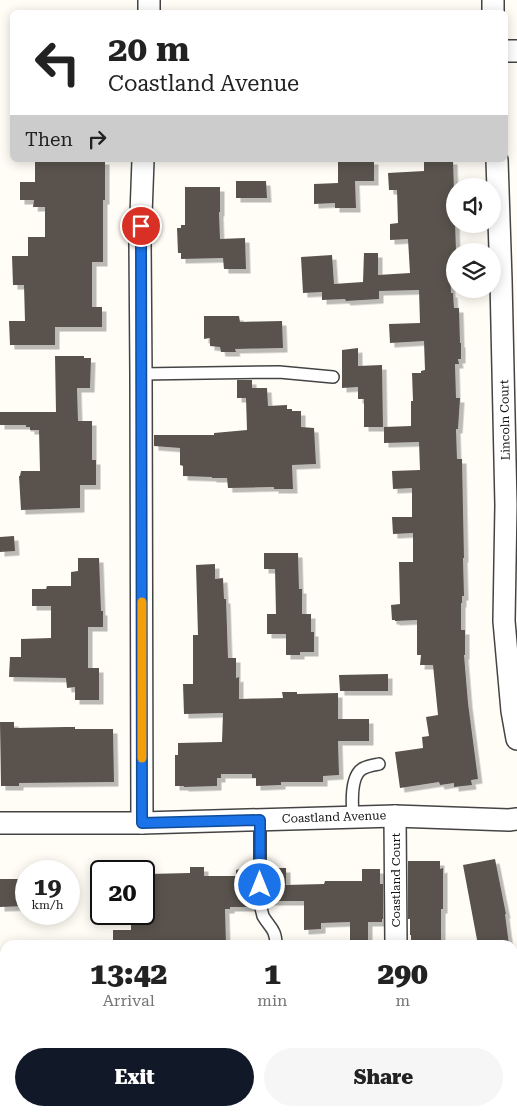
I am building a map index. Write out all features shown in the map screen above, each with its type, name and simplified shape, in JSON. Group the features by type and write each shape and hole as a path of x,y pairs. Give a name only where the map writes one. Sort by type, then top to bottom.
{"street":[{"path":"142,823 142,374 140,242 143,162"},
{"name":"Lincoln Court","path":"497,162 509,280 512,505 504,621 512,711 517,739"},
{"name":"Coastland Avenue","path":"0,823 142,823 395,816 517,819"},
{"name":"Coastland Court","path":"395,816 396,940"}],"lane":[{"path":"142,374 279,372 333,377"},
{"path":"353,817 352,803 355,778 362,768 379,764"},
{"path":"260,820 260,904 264,916 276,936 276,940"}],"building":[{"path":"35,162 105,162 103,262 92,262 92,307 102,307 102,327 55,327 55,345 10,345 9,321 25,321 24,285 13,285 12,256 28,256 28,237 45,237 45,207 33,207 34,200 20,200 20,182 35,182"},
{"path":"338,162 374,162 374,181 355,181 356,208 335,208 335,203 314,204 314,184 338,183"},
{"path":"424,162 453,162 454,178 446,178 446,233 455,233 456,243 446,243 446,298 453,298 454,308 459,308 461,343 461,359 458,359 459,364 455,364 456,398 460,398 458,429 456,429 457,459 462,459 464,596 462,596 461,603 461,630 465,630 464,655 468,703 478,779 471,780 472,785 454,787 454,783 440,785 439,782 400,788 395,752 423,748 422,737 429,736 426,717 438,715 433,665 420,665 421,655 417,655 417,620 392,620 391,605 400,604 399,562 413,562 413,533 393,534 392,517 412,517 412,488 393,489 392,471 420,470 419,442 384,443 384,427 411,426 411,401 413,401 412,373 421,373 421,371 425,370 424,341 390,343 389,324 420,323 419,290 379,291 379,299 346,301 345,299 322,300 322,292 303,293 301,257 332,255 334,284 363,282 364,253 378,253 378,275 410,273 408,239 390,240 390,224 398,223 397,190 389,190 388,173 424,171"},
{"path":"236,181 266,181 267,198 236,198"},
{"path":"185,187 220,187 220,239 245,238 246,269 224,269 223,258 181,259 181,253 178,253 177,228 185,225"},
{"path":"204,316 239,316 240,322 282,321 283,348 235,349 236,352 221,352 220,347 210,346 210,338 204,339"},
{"path":"358,348 358,366 382,365 383,427 364,427 364,399 358,399 358,387 342,388 342,350"},
{"path":"55,356 84,356 84,358 91,358 90,388 77,388 78,421 92,421 92,460 96,460 96,485 80,485 80,508 21,510 19,476 21,471 40,471 39,430 30,430 30,427 26,427 26,425 0,425 0,412 56,412"},
{"path":"237,380 252,380 252,388 267,388 268,406 287,405 287,409 301,411 301,427 314,428 316,464 292,465 293,489 274,489 274,487 228,488 227,478 183,476 183,466 180,465 180,448 154,446 154,435 214,435 214,433 247,430 246,398 237,398"},
{"path":"14,536 15,551 0,552 0,537"},
{"path":"264,553 298,553 299,589 302,589 302,614 311,614 311,632 314,632 314,652 286,655 286,634 267,634 267,614 276,614 275,569 264,569"},
{"path":"78,558 99,558 103,627 88,627 88,668 99,668 99,700 75,700 75,687 67,688 66,678 9,677 10,657 21,657 21,639 51,638 51,606 32,606 32,589 46,589 47,586 71,586 71,572 78,571"},
{"path":"215,564 215,579 223,578 224,599 226,599 228,658 236,658 236,678 239,677 239,699 283,698 282,692 297,692 297,694 338,693 338,719 369,719 369,741 338,741 339,775 323,776 323,782 281,782 281,785 256,786 256,778 252,778 252,774 221,774 221,778 217,778 217,786 175,786 175,755 178,755 178,743 222,742 223,713 184,714 183,684 193,684 193,635 198,635 196,565"},
{"path":"388,674 388,691 340,691 339,675"},
{"path":"0,722 14,722 14,728 75,727 75,729 113,729 114,782 19,783 19,786 1,786"},
{"path":"495,859 506,914 508,940 477,940 463,865"},
{"path":"408,861 440,861 440,869 443,868 441,940 411,940 410,919 408,919"},
{"path":"190,867 204,867 204,876 236,876 236,870 240,868 252,868 251,907 230,907 230,909 225,909 226,940 113,940 113,930 131,930 131,925 155,925 155,874 190,873"},
{"path":"268,868 286,868 286,885 324,884 325,881 362,881 362,869 380,869 380,884 383,884 383,919 382,922 368,922 368,940 350,940 350,922 321,923 321,929 304,930 304,901 268,901"},
{"path":"0,879 15,879 15,906 0,907"}],"slow traffic":[{"path":"142,602 142,758"}],"route":[{"path":"141,226 142,823 260,820 260,885"}]}
